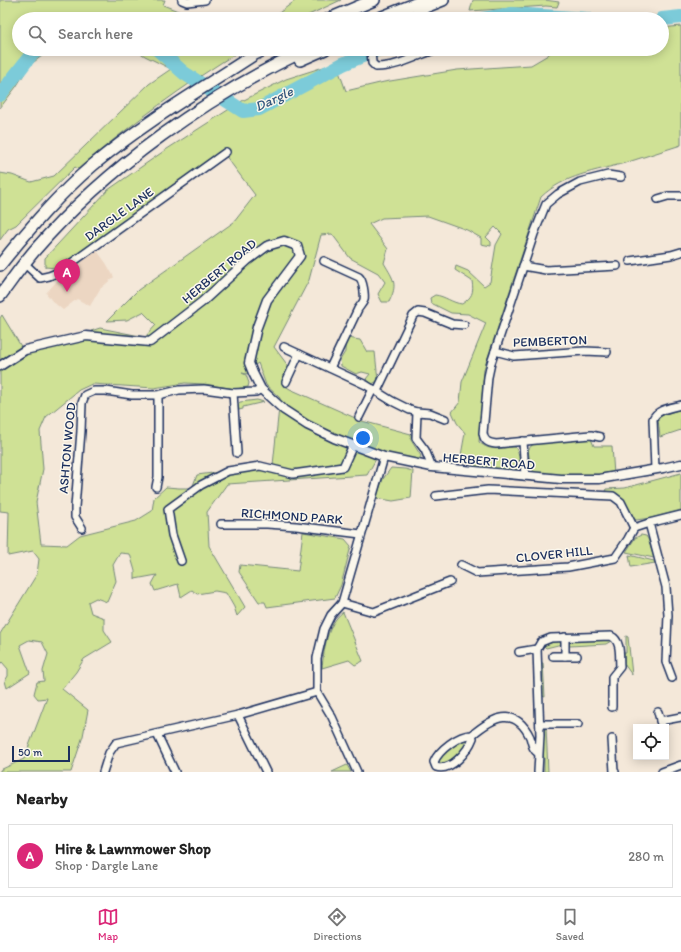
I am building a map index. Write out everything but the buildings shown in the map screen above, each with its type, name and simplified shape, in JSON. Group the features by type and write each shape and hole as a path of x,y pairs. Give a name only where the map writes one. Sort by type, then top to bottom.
{"highway":[{"path":"346,12 374,0"},
{"path":"395,12 425,0"},
{"path":"413,12 443,0"},
{"path":"0,253 93,166 152,119 254,56"},
{"path":"0,296 24,263 60,223 98,187 143,149 209,104 278,63 293,56"},
{"path":"250,80 264,78 310,56"},
{"path":"0,265 36,220"}],"street":[{"path":"182,0 187,2 204,0"},
{"path":"371,56 372,63 376,67 385,67 418,56"},
{"name":"DARGLE LANE","path":"24,263 40,278 58,272 226,152"},
{"name":"PEMBERTON","path":"600,437 591,435 496,444 487,442 483,433 488,377 495,351 523,266 546,204 550,199 580,182 608,175 621,177"},
{"path":"658,199 668,196 681,196"},
{"name":"HERBERT ROAD","path":"0,366 25,350 86,336 150,342 202,302 248,260 267,246 284,241 297,246 300,256 267,300 256,327 249,363 261,389 295,418 334,438 384,457 432,467 561,479 599,480 681,464"},
{"path":"630,261 671,255 681,252"},
{"path":"324,261 359,277 362,280 364,296 364,300 358,308 330,368"},
{"path":"523,266 546,270 617,266"},
{"path":"359,417 375,390 413,316 418,312 425,313 452,324 464,326"},
{"path":"284,347 375,390 392,401 417,412 430,413 445,419"},
{"name":"PEMBERTON","path":"495,351 514,356 607,352"},
{"path":"286,382 299,354"},
{"name":"ASHTON WOOD","path":"82,528 75,517 75,507 83,398 85,395 94,391 106,391 132,395 158,394 179,390 204,390 233,393 256,392 261,389"},
{"path":"233,393 237,453"},
{"path":"156,487 158,477 158,394"},
{"path":"655,469 653,419 655,415 660,412 681,405"},
{"path":"417,412 416,438 425,450 432,467"},
{"path":"523,441 525,476"},
{"path":"181,562 172,535 168,509 202,485 228,471 260,466 293,474 343,467 353,445"},
{"path":"357,772 332,717 317,692 317,658 324,628 331,615 342,603 384,457"},
{"path":"436,496 488,490 613,496 621,502 634,528 649,522 681,515"},
{"path":"649,522 666,587 668,615 666,662 672,678"},
{"name":"RICHMOND PARK","path":"221,524 267,524 296,526 361,534"},
{"name":"CLOVER HILL","path":"461,565 477,573 568,567 615,558 634,528"},
{"path":"342,603 374,612 450,582"},
{"path":"538,772 540,724 537,649 541,642 551,638 611,636 616,638 618,643 620,667 612,677 612,707"},
{"path":"565,638 565,656"},
{"path":"519,652 537,649"},
{"path":"553,656 577,656"},
{"path":"103,772 109,753 116,743 238,715 317,692"},
{"path":"658,712 661,724 681,717"},
{"path":"238,715 266,772"},
{"path":"472,735 472,742 454,762 447,767 436,767 434,762 440,752 462,737 472,735 485,724 496,718 505,717 516,720 524,727 533,748 538,753"},
{"path":"540,724 578,724"},
{"path":"157,734 175,772"},
{"path":"612,739 615,772"},
{"path":"662,772 681,765"}],"shaded area":[{"path":"95,248 114,277 100,289 90,306 77,299 63,310 52,301 46,293 70,267"}],"green space":[{"path":"0,0 165,0 163,5 180,12 12,12 12,56 42,56 30,65 0,108"},
{"path":"296,0 341,0 315,12 280,12"},
{"path":"473,0 545,0 559,2 557,7 546,6 470,11"},
{"path":"681,26 681,145 625,163 592,171 570,179 550,190 541,197 484,369 479,442 496,449 515,447 519,457 519,467 515,471 475,469 472,462 460,461 465,433 457,423 452,412 460,402 462,382 486,323 468,314 451,313 431,303 430,298 435,295 462,304 470,297 473,289 472,281 455,270 456,266 468,271 484,286 490,282 496,245 502,234 495,227 486,237 491,242 491,246 481,244 481,238 467,230 428,216 382,218 369,224 388,249 384,263 394,282 392,296 389,302 382,302 378,294 385,282 378,273 350,258 332,234 321,235 309,280 274,347 289,367 282,384 362,421 411,434 411,440 421,456 418,461 393,462 376,459 367,475 227,484 207,512 209,546 245,607 237,616 226,593 215,591 197,594 192,590 181,597 178,584 155,591 152,584 157,575 135,579 135,571 130,554 120,553 113,565 116,581 107,602 96,598 88,602 91,613 104,618 104,630 112,642 84,659 76,672 62,689 88,710 83,736 71,772 0,772 0,770 24,759 47,698 38,699 34,694 37,682 44,681 43,671 48,654 42,642 29,640 20,645 30,673 7,688 5,681 8,676 8,669 2,662 0,664 0,634 37,574 39,559 33,551 8,556 9,512 0,511 0,318 2,315 22,348 90,339 91,331 100,328 145,337 156,325 143,312 127,320 107,321 138,290 234,222 255,195 222,151 57,268 45,267 45,258 108,190 164,151 242,101 286,79 336,63 346,91 384,82 457,70 531,65 546,56 669,56 669,27","holes":["258,363 266,385 280,398 273,465 197,475 192,488 166,487 154,498 152,511 136,521 80,535 67,545 41,544 36,502 43,469 40,431 46,417 79,390 92,384 154,388 185,383 204,384 235,389 248,387 249,383 246,375 242,373 247,374 251,368"]},
{"path":"145,56 232,56 158,106 78,169 75,167 16,225 8,229 0,240 0,173 12,175 31,182 54,176 149,84 171,69"},
{"path":"348,338 360,340 367,352 375,352 378,381 372,384 366,379 370,374 362,372 356,374 341,366 340,360 345,352 345,345"},
{"path":"257,400 264,402 243,407 243,409 239,410 238,405 240,402"},
{"path":"681,409 681,430 660,437 658,419 660,416"},
{"path":"591,439 594,446 612,446 614,475 594,476 537,474 531,469 528,450 532,445 539,443"},
{"path":"391,468 413,471 411,498 393,501 376,498 383,479"},
{"path":"681,473 681,510 650,518 636,520 631,516 625,503 619,496 605,491 606,489 625,488"},
{"path":"303,532 345,539 351,546 341,585 335,598 267,607 265,602 259,602 239,572 240,565 298,571"},
{"path":"641,535 646,536 648,539 654,558 626,552 635,538"},
{"path":"629,555 654,561 655,563 631,567"},
{"path":"343,612 363,661 355,665 349,660 322,668 327,637 333,623"},
{"path":"626,636 628,637 632,675 624,664 624,653 626,653"},
{"path":"605,639 611,641 606,644 570,646 568,644 569,641"},
{"path":"561,641 562,644 546,648 543,645"},
{"path":"541,663 543,663 545,697 542,696"},
{"path":"546,726 548,772 544,772 544,727"},
{"path":"465,739 468,740 467,744 461,752 448,761 440,763 438,761 445,751"},
{"path":"347,765 351,772 332,772"}],"waterway":[{"name":"Dargle","path":"669,18 681,17"},
{"name":"Dargle","path":"0,95 30,56"},
{"name":"Dargle","path":"165,56 184,73 243,111 259,109 343,64 362,56"}],"place":[{"name":"Hire & Lawnmower Shop","path":"67,292"}]}
